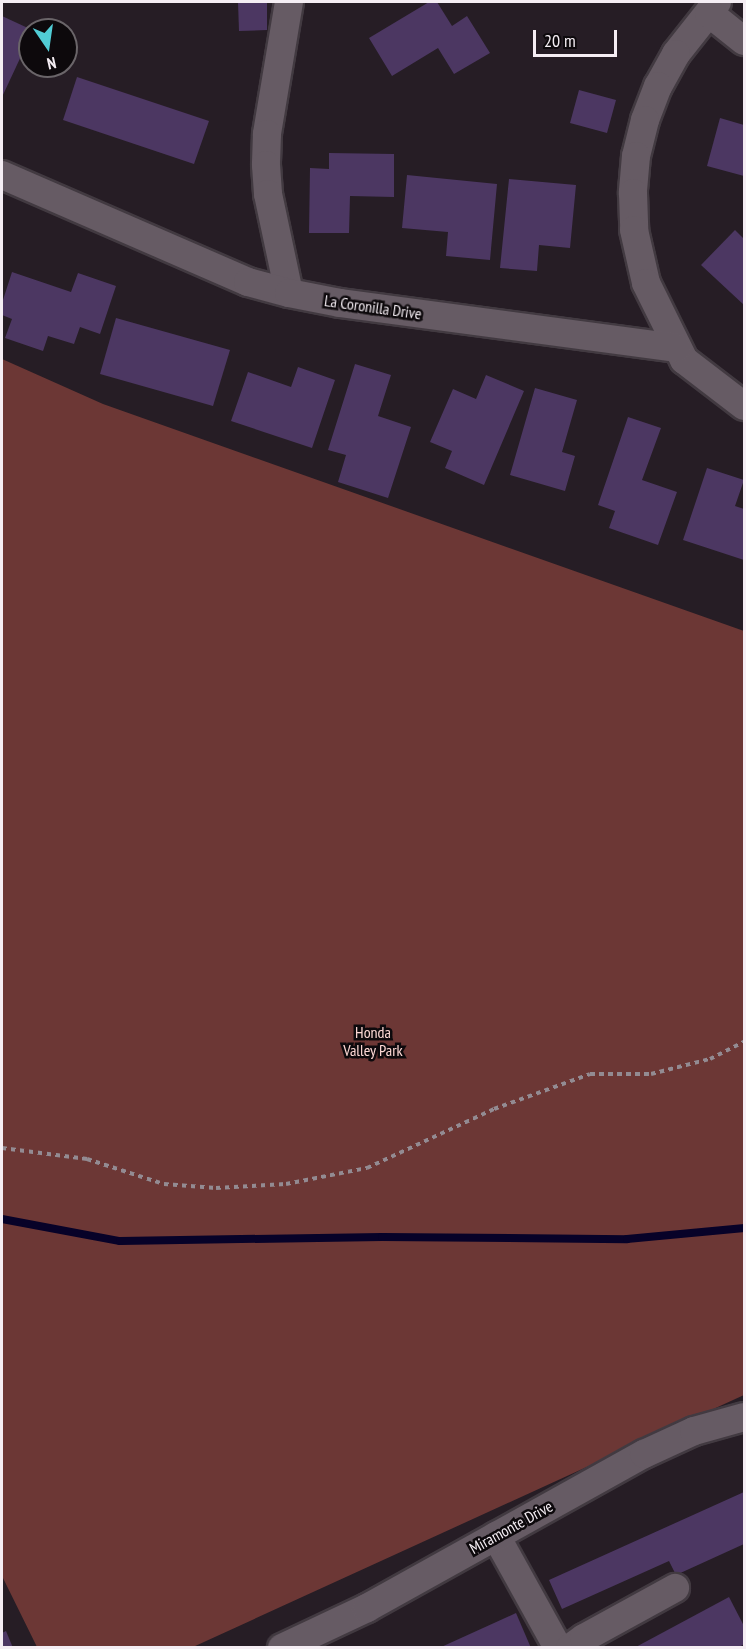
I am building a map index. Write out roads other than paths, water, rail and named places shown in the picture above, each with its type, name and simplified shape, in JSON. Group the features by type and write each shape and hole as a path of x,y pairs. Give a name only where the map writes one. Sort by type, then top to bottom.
{"street":[{"path":"289,2 267,134 266,165 270,206 289,293"},
{"path":"744,41 713,7 676,54 658,86 645,120 635,165 634,230 646,284 684,360 744,406"},
{"name":"La Coronilla Drive","path":"2,175 248,282 289,293 340,303 677,348"},
{"name":"Miramonte Drive","path":"282,1647 367,1608 644,1454 694,1431 744,1417"},
{"path":"496,1536 558,1647"},
{"path":"570,1647 675,1588"}],"waterway":[{"path":"2,1219 120,1241 382,1237 627,1239 744,1228"}],"park label":[{"name":"Honda Valley Park","path":"373,1041"}]}
